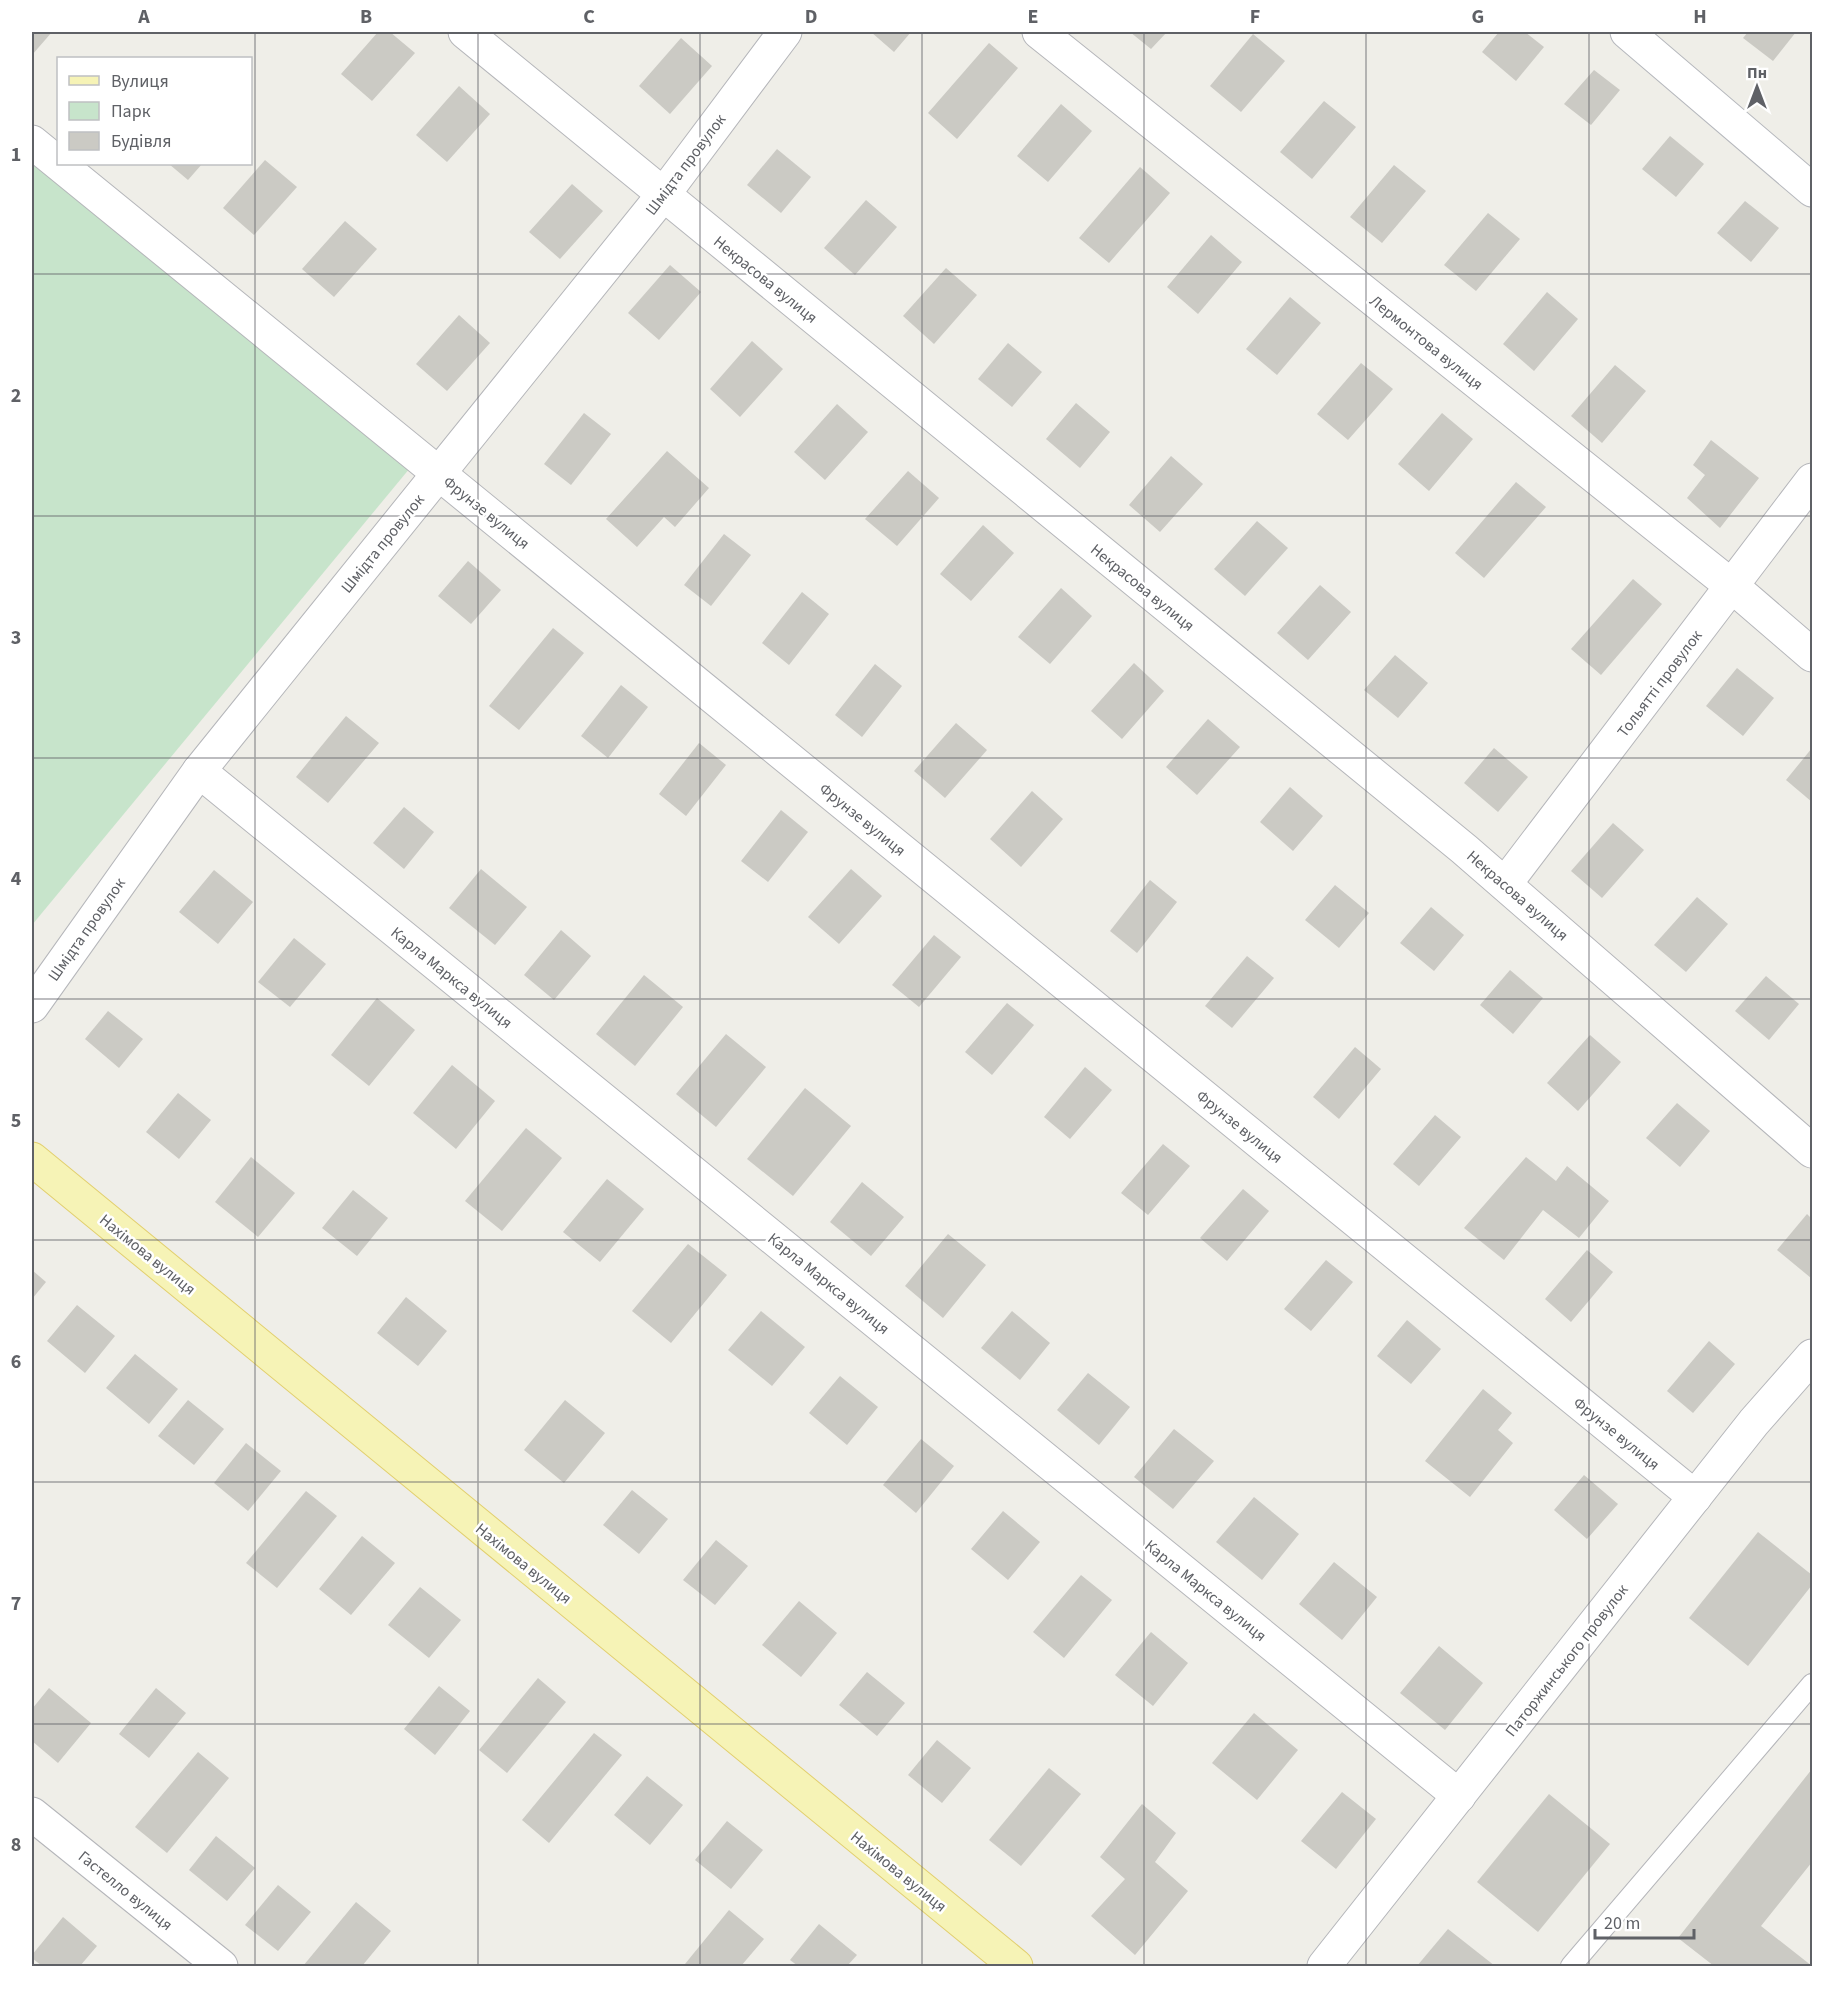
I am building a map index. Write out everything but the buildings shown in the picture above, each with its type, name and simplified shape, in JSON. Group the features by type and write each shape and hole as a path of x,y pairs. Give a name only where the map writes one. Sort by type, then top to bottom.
{"main road":[{"name":"Нахімова вулиця","path":"32,1159 1016,1966"}],"street":[{"name":"Некрасова вулиця","path":"465,32 1505,884 1812,1151"},
{"name":"Шмідта провулок","path":"32,1006 199,771 663,195 785,32"},
{"name":"Лермонтова вулиця","path":"1039,32 1733,587 1812,656"},
{"path":"1627,32 1812,190"},
{"name":"Фрунзе вулиця","path":"32,142 57,162"},
{"name":"Фрунзе вулиця","path":"60,165 1695,1497"},
{"name":"Тольятті провулок","path":"1505,884 1733,587 1812,480"},
{"name":"Карла Маркса вулиця","path":"199,771 1459,1796"},
{"name":"Паторжинського провулок","path":"1324,1966 1754,1422 1812,1356"},
{"name":"Гастелло вулиця","path":"32,1814 221,1966"}],"lane":[{"path":"1571,1966 1812,1684"}],"green space":[{"path":"32,156 410,468 32,925"}]}
